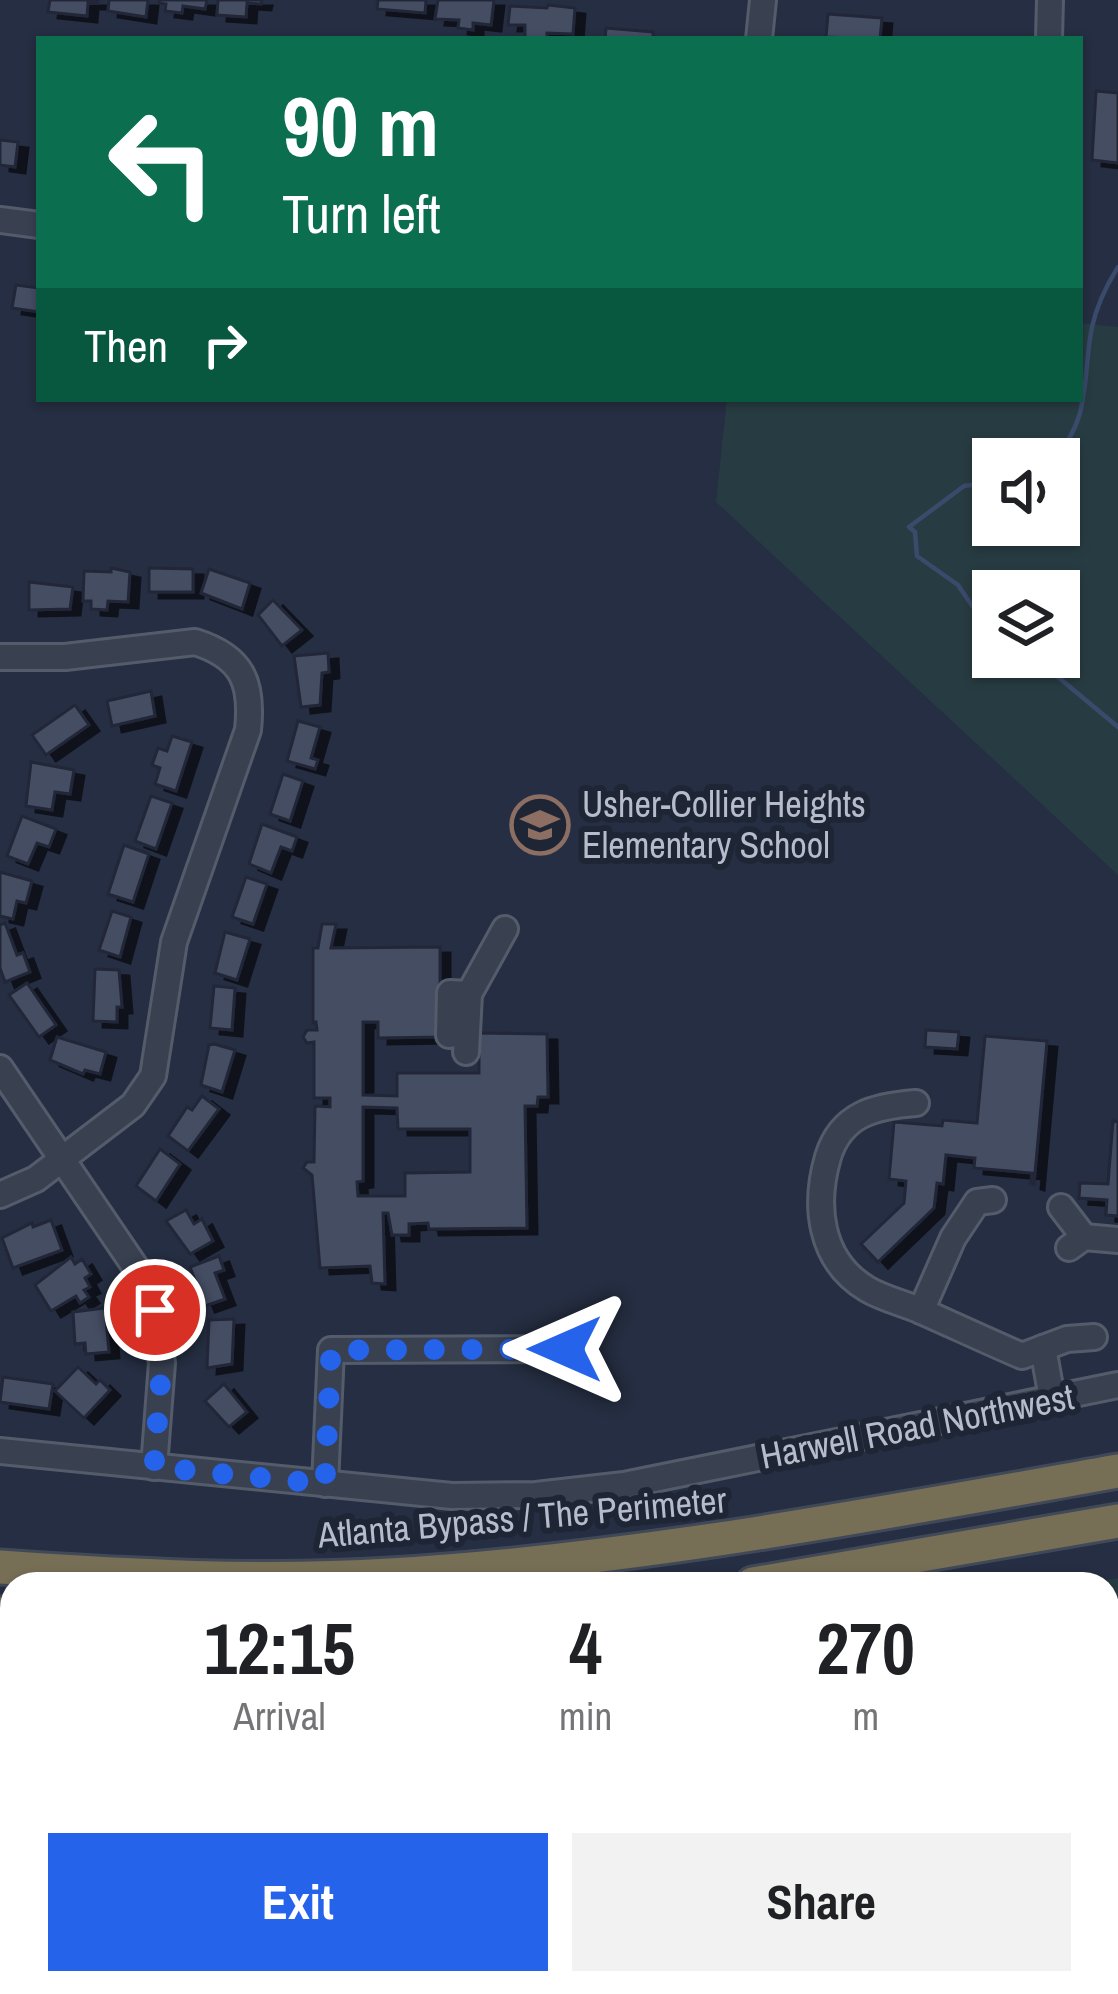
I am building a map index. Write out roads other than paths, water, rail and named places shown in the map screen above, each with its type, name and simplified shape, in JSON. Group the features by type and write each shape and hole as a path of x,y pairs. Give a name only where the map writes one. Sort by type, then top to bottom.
{"highway":[{"name":"Atlanta Bypass / The Perimeter","path":"407,1572 696,1544 1118,1471"},
{"path":"823,1572 1118,1521"},
{"name":"Atlanta Bypass / The Perimeter","path":"0,1567 66,1572"}],"street":[{"path":"759,36 764,0"},
{"path":"1049,36 1050,0"},
{"path":"0,220 36,225"},
{"path":"0,657 65,657 195,642 231,660 244,676 251,699 248,730 173,942 153,1076 133,1105 36,1179 0,1195"},
{"path":"458,1043 456,987 506,929"},
{"path":"0,1068 136,1268 155,1310 162,1363 154,1467"},
{"path":"916,1103 879,1106 849,1120 833,1142 819,1187 821,1221 834,1258 865,1288 1022,1356 1067,1339 1094,1337"},
{"path":"921,1311 962,1239 976,1202 993,1200"},
{"path":"1061,1207 1076,1242 1118,1240"},
{"path":"325,1484 331,1350 565,1349 586,1326"},
{"path":"1042,1348 1052,1398"},
{"name":"Harwell Road Northwest","path":"0,1451 452,1496 536,1495 623,1485 1118,1385"}],"waterway":[{"path":"1083,398 1094,319 1118,267"},
{"path":"1069,438 1082,402"},
{"path":"972,485 909,527 915,532 917,556 958,585 972,606"},
{"path":"1059,678 1118,727"}],"place":[{"name":"Usher-Collier Heights Elementary School","path":"540,825"}]}
